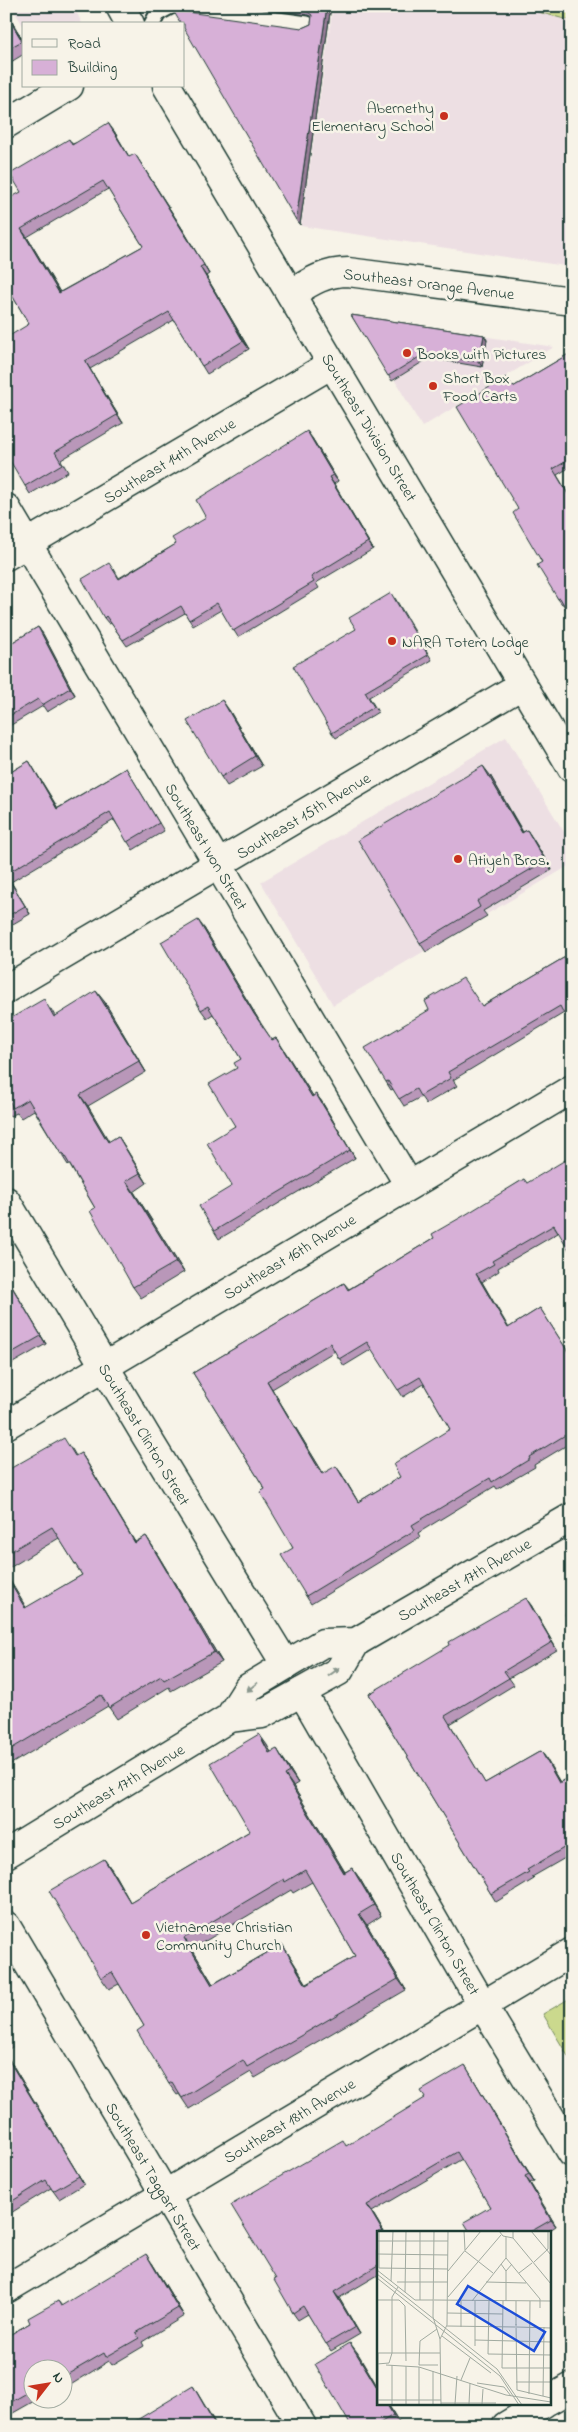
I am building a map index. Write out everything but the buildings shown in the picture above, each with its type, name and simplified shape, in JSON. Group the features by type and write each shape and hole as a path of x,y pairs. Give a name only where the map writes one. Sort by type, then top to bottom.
{"street":[{"path":"120,6 129,22"},
{"path":"6,124 66,88"},
{"name":"Southeast Division Street","path":"168,88 572,768"},
{"name":"Southeast Orange Avenue","path":"291,294 323,275 333,272 348,272 572,301"},
{"name":"Southeast 14th Avenue","path":"17,550 332,364"},
{"name":"Southeast Ivon Street","path":"6,508 17,550 218,866 409,1184"},
{"name":"Southeast 15th Avenue","path":"6,989 218,866 522,685"},
{"name":"Southeast 16th Avenue","path":"6,1425 409,1184 572,1089"},
{"name":"Southeast Clinton Street","path":"6,1201 286,1665"},
{"name":"Southeast 17th Avenue","path":"229,1718 248,1688 323,1643 356,1642 572,1517"},
{"name":"Southeast 17th Avenue","path":"6,1854 229,1718 262,1714 339,1671 356,1642"},
{"name":"Southeast Clinton Street","path":"302,1692 482,2004 572,2153"},
{"name":"Southeast Taggart Street","path":"6,1926 302,2426"},
{"name":"Southeast 18th Avenue","path":"6,2289 572,1952"},
{"path":"550,2399 572,2387"},
{"path":"506,2426 542,2404"}],"lane":[{"path":"153,22 158,13 171,6"},
{"path":"179,6 307,24"}],"shaded area":[{"path":"11,6 73,6 81,22 22,22 22,24"},
{"name":"Abernethy Elementary School","path":"333,6 572,6 572,267 301,226"},
{"path":"358,317 554,347 422,427"},
{"path":"506,737 572,845 572,864 333,1005 261,882"}],"green space":[{"path":"525,6 572,6 572,21 531,10"},
{"path":"572,1997 572,2063 543,2014"}],"place":[{"name":"Abernethy Elementary School","path":"444,116"},
{"name":"Books with Pictures","path":"407,353"},
{"name":"Short Box Food Carts","path":"433,386"},
{"name":"NARA Totem Lodge","path":"392,641"},
{"name":"Atiyeh Bros.","path":"458,859"},
{"name":"Vietnamese Christian Community Church","path":"146,1935"}]}
